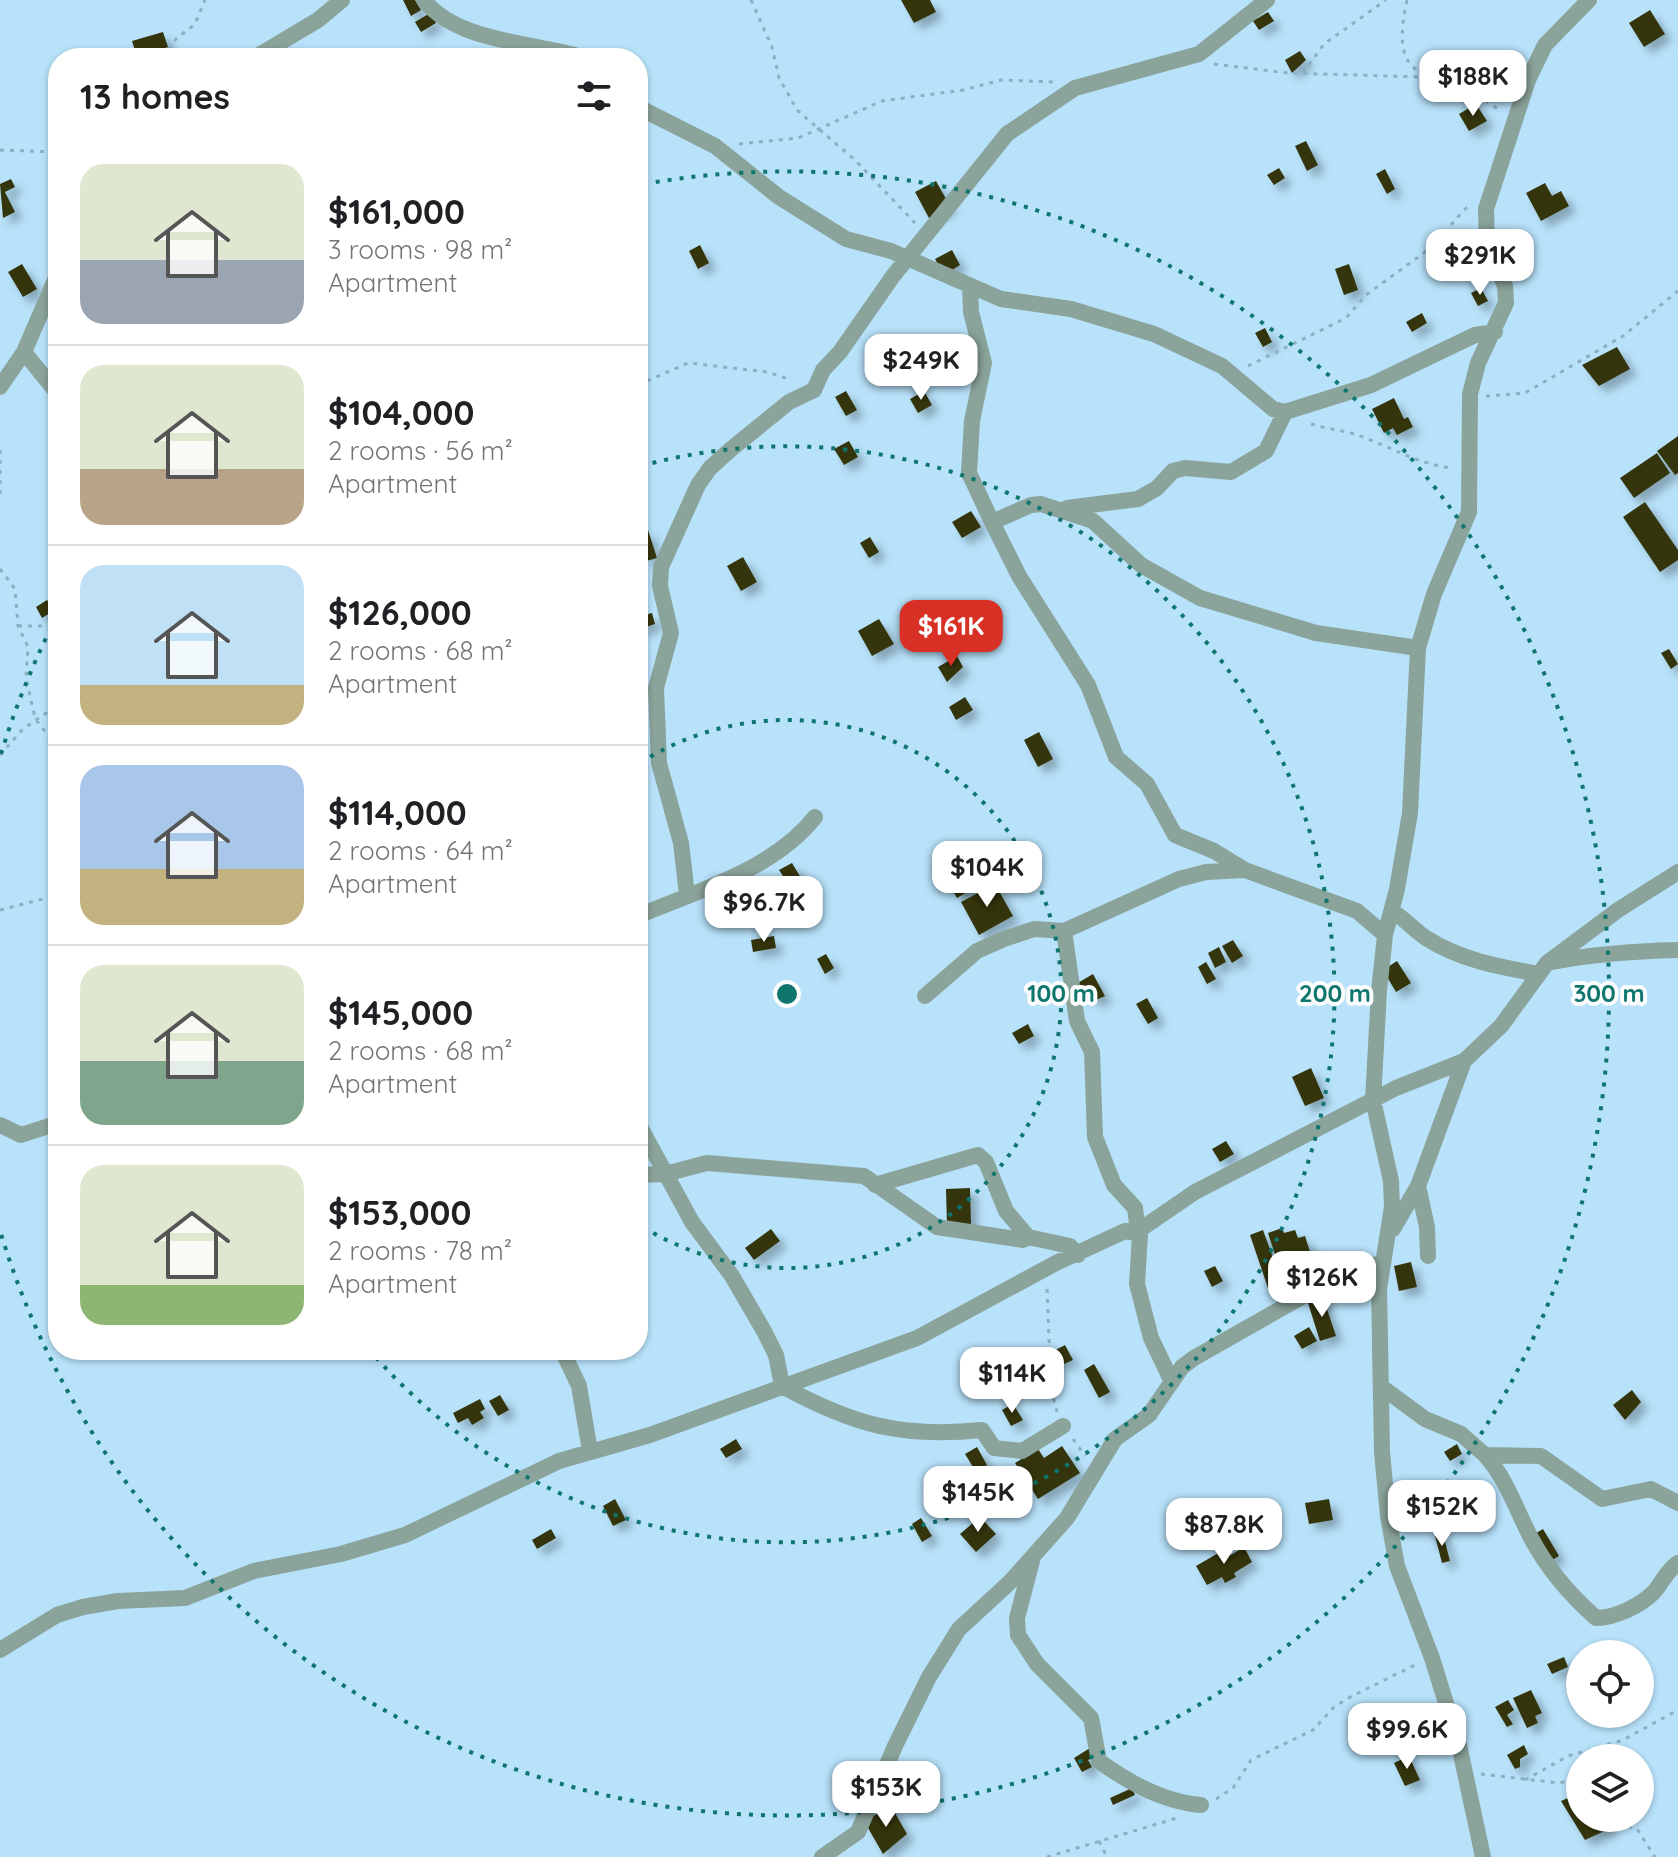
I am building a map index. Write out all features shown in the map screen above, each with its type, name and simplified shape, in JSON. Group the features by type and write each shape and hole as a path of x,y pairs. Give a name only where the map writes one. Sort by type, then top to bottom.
{"street":[{"path":"271,48 318,20 342,0"},
{"path":"424,0 436,13 464,31 540,48"},
{"path":"687,895 681,843 664,791 657,746 656,676 671,633 660,586 661,567 685,510 710,468 789,402 814,390 823,370 840,352 998,141 1036,111 1075,88 1182,61 1214,44 1267,0"},
{"path":"1483,1857 1466,1771 1432,1658 1391,1544 1382,1452 1381,1264 1388,1238 1391,1181 1373,1100 1385,935 1410,813 1418,648 1434,594 1469,512 1470,394 1478,363 1506,303 1505,286 1487,247 1486,209 1514,118 1545,45 1589,0"},
{"path":"648,112 715,146 823,226 846,239 908,258 970,286 1023,305 1071,309 1125,324 1177,344 1233,374 1263,404 1285,412 1371,385 1475,335 1495,332"},
{"path":"970,286 971,312 984,363 972,421 969,473 1019,576 1088,685 1116,757 1147,784 1175,835 1214,851 1245,870 1357,911 1385,935"},
{"path":"0,387 24,352 48,296"},
{"path":"24,352 48,382"},
{"path":"992,522 1031,505 1054,508 1110,505 1138,499 1157,488 1173,471 1185,468 1231,472 1266,451 1285,412"},
{"path":"1054,508 1093,521 1141,565 1200,598 1316,633 1418,648"},
{"path":"648,912 780,851 815,817"},
{"path":"925,996 977,951 1034,929 1064,931 1179,879 1206,872 1245,870"},
{"path":"0,1650 57,1615 83,1607 118,1601 185,1598 254,1571 341,1554 405,1535 559,1461 650,1435 917,1338 1078,1255 1132,1231 1195,1192 1373,1100 1464,1061 1501,1026 1543,969 1618,910 1678,872"},
{"path":"1392,911 1409,921 1424,937 1488,965 1543,969 1595,953 1619,955 1678,950"},
{"path":"1064,931 1077,1021 1092,1052 1095,1137 1114,1185 1135,1208 1132,1231"},
{"path":"1388,1238 1418,1186 1464,1061"},
{"path":"0,1125 21,1135 48,1126"},
{"path":"648,1142 765,1333 776,1355 782,1386 812,1403 896,1432 942,1434 982,1430 994,1448 1022,1451 1063,1426"},
{"path":"875,1185 912,1177 978,1155 986,1162 1012,1223 1028,1237 1070,1246 1078,1255"},
{"path":"648,1175 665,1174 707,1163 864,1176 937,1227 976,1235 1023,1240 1028,1237"},
{"path":"1418,1186 1427,1227 1428,1256"},
{"path":"1132,1231 1140,1234 1137,1284 1151,1338 1172,1382"},
{"path":"822,1857 858,1832 929,1677 959,1629 1035,1552 1085,1494 1095,1468 1115,1439 1159,1405 1172,1382 1194,1358 1321,1286 1362,1266 1381,1264"},
{"path":"567,1360 579,1386 590,1451"},
{"path":"1383,1388 1425,1419 1461,1434 1485,1455 1520,1512 1541,1557 1571,1595 1596,1618 1609,1618 1653,1592 1668,1570 1678,1563"},
{"path":"1485,1455 1541,1456 1602,1499 1651,1489 1678,1503"},
{"path":"1035,1552 1017,1618 1024,1649 1091,1718 1099,1761 1125,1779 1175,1803 1201,1805"}],"path":[{"path":"170,48 176,39 195,24 205,0"},
{"path":"751,0 772,47 779,78 797,110 809,124 821,129 927,234"},
{"path":"1302,74 1324,44 1386,0"},
{"path":"1407,0 1401,27 1404,46 1412,67 1422,77"},
{"path":"1182,61 1302,74 1422,77 1473,94 1514,118"},
{"path":"715,146 798,138 882,101 963,90 1001,80 1055,82 1075,88"},
{"path":"0,150 48,152"},
{"path":"1233,374 1343,320 1366,295 1428,250 1465,207 1476,203 1486,209"},
{"path":"1470,394 1493,397 1525,393 1623,336 1678,291"},
{"path":"648,381 688,363 768,372 814,390"},
{"path":"1285,412 1315,426 1330,426 1422,462 1450,468 1471,480"},
{"path":"0,450 0,497"},
{"path":"0,569 15,589 18,626 28,647 26,678 35,718 48,736"},
{"path":"18,626 48,626"},
{"path":"0,755 35,718 48,711"},
{"path":"0,910 48,898"},
{"path":"1048,1270 1053,1402 1063,1426 1095,1468"},
{"path":"1047,1857 1187,1815 1227,1794 1251,1760 1313,1730 1334,1707 1352,1696 1432,1658"},
{"path":"1525,1780 1568,1756 1623,1740 1678,1710"},
{"path":"1466,1771 1525,1780 1566,1781"},
{"path":"1639,1832 1655,1857"},
{"path":"1099,1841 1107,1857"}],"building":[{"path":"403,0 415,0 421,10 411,16"},
{"path":"901,0 930,0 936,12 914,23"},
{"path":"1650,10 1665,34 1644,47 1629,23"},
{"path":"1268,12 1274,21 1259,30 1253,21"},
{"path":"430,13 436,23 421,32 415,22"},
{"path":"163,32 168,47 134,48 132,41"},
{"path":"1300,51 1306,60 1292,73 1285,60"},
{"path":"1476,104 1487,121 1469,131 1459,114"},
{"path":"1306,141 1318,165 1307,171 1295,146"},
{"path":"1279,168 1285,178 1274,185 1267,175"},
{"path":"1385,169 1395,189 1387,194 1376,174"},
{"path":"11,179 15,187 5,192 15,212 3,218 0,184"},
{"path":"936,181 950,206 929,218 915,192"},
{"path":"1545,183 1552,196 1561,191 1569,206 1541,221 1526,193"},
{"path":"700,245 709,263 698,269 689,251"},
{"path":"952,250 960,265 944,275 935,259"},
{"path":"22,264 37,289 23,297 8,272"},
{"path":"1349,264 1358,290 1344,295 1335,269"},
{"path":"1481,288 1488,301 1478,306 1471,293"},
{"path":"1422,313 1427,323 1412,332 1406,322"},
{"path":"1265,328 1272,342 1263,347 1255,333"},
{"path":"1617,347 1630,369 1599,386 1582,365"},
{"path":"846,391 857,410 846,416 835,397"},
{"path":"924,391 932,405 918,413 910,399"},
{"path":"1394,398 1404,419 1408,417 1413,427 1397,435 1393,428 1384,433 1372,409"},
{"path":"1678,436 1678,473 1675,475 1657,451"},
{"path":"849,441 858,457 844,465 834,449"},
{"path":"1657,453 1670,473 1634,498 1620,478"},
{"path":"1645,502 1678,550 1678,560 1660,572 1623,517"},
{"path":"971,511 981,527 962,538 952,522"},
{"path":"648,530 657,558 648,560"},
{"path":"870,537 879,552 869,558 860,543"},
{"path":"743,557 757,582 741,591 727,566"},
{"path":"47,600 48,614 42,618 36,607"},
{"path":"652,613 655,624 648,626 648,614"},
{"path":"879,619 894,644 872,656 858,631"},
{"path":"1669,649 1678,664 1671,669 1661,653"},
{"path":"957,656 963,667 947,682 938,667"},
{"path":"965,697 973,710 956,720 949,707"},
{"path":"1039,732 1053,759 1038,767 1024,740"},
{"path":"792,863 801,878 789,885 779,870"},
{"path":"972,873 979,885 957,898 950,886"},
{"path":"995,884 1013,916 979,935 961,902"},
{"path":"774,936 776,948 753,952 751,940"},
{"path":"1233,940 1243,956 1232,963 1222,946"},
{"path":"1219,947 1226,962 1215,968 1208,953"},
{"path":"826,954 834,968 825,974 817,959"},
{"path":"1397,961 1411,983 1396,992 1383,970"},
{"path":"1206,962 1216,979 1207,984 1198,967"},
{"path":"1093,974 1105,996 1094,1001 1089,993 1083,996 1076,984"},
{"path":"1147,998 1158,1018 1148,1024 1136,1004"},
{"path":"1028,1024 1034,1036 1019,1044 1012,1033"},
{"path":"1311,1068 1324,1098 1305,1106 1292,1077"},
{"path":"1226,1141 1234,1154 1220,1162 1212,1149"},
{"path":"970,1188 971,1225 947,1225 946,1189"},
{"path":"1282,1228 1284,1233 1295,1230 1298,1238 1305,1236 1312,1258 1305,1261 1307,1267 1296,1270 1299,1278 1284,1282 1268,1233"},
{"path":"771,1229 780,1241 754,1260 745,1248"},
{"path":"1263,1230 1282,1283 1268,1288 1250,1235"},
{"path":"1411,1262 1417,1287 1399,1291 1394,1266"},
{"path":"1215,1266 1223,1281 1212,1287 1204,1271"},
{"path":"1323,1297 1336,1336 1320,1341 1308,1303"},
{"path":"1309,1327 1317,1341 1302,1349 1294,1336"},
{"path":"1065,1345 1073,1360 1064,1364 1061,1358 1053,1363 1048,1354"},
{"path":"1036,1349 1049,1372 1039,1378 1026,1355"},
{"path":"1094,1364 1110,1392 1099,1398 1084,1370"},
{"path":"1632,1390 1641,1402 1625,1420 1613,1405"},
{"path":"500,1395 509,1410 498,1416 489,1401"},
{"path":"480,1399 485,1409 480,1412 484,1418 472,1425 468,1418 458,1423 453,1413"},
{"path":"1013,1404 1023,1420 1011,1426 1002,1410"},
{"path":"736,1439 742,1449 726,1458 720,1449"},
{"path":"1457,1444 1462,1454 1450,1461 1444,1452"},
{"path":"1062,1446 1080,1473 1038,1499 1015,1463 1038,1449 1044,1458"},
{"path":"977,1447 987,1465 976,1472 965,1454"},
{"path":"615,1499 626,1520 613,1526 603,1506"},
{"path":"1329,1499 1333,1520 1309,1524 1305,1503"},
{"path":"980,1517 996,1534 976,1552 960,1534"},
{"path":"921,1518 932,1536 922,1542 912,1524"},
{"path":"551,1529 556,1538 537,1549 532,1540"},
{"path":"1543,1529 1559,1556 1547,1563 1531,1536"},
{"path":"1443,1534 1450,1561 1442,1563 1435,1536"},
{"path":"1244,1547 1252,1562 1225,1583 1222,1577 1207,1585 1196,1566 1227,1548 1231,1555"},
{"path":"1564,1657 1566,1668 1552,1674 1547,1664"},
{"path":"1531,1690 1542,1713 1535,1716 1538,1723 1527,1728 1513,1698"},
{"path":"1508,1700 1514,1710 1507,1715 1513,1724 1507,1727 1495,1707"},
{"path":"1524,1745 1528,1754 1520,1759 1520,1767 1515,1769 1507,1755"},
{"path":"1090,1748 1095,1757 1088,1760 1092,1767 1082,1772 1074,1758"},
{"path":"1409,1756 1420,1780 1405,1786 1394,1763"},
{"path":"1132,1788 1135,1795 1113,1805 1110,1798"},
{"path":"891,1806 907,1834 883,1854 864,1821"},
{"path":"1580,1832 1602,1832 1585,1840"}]}
